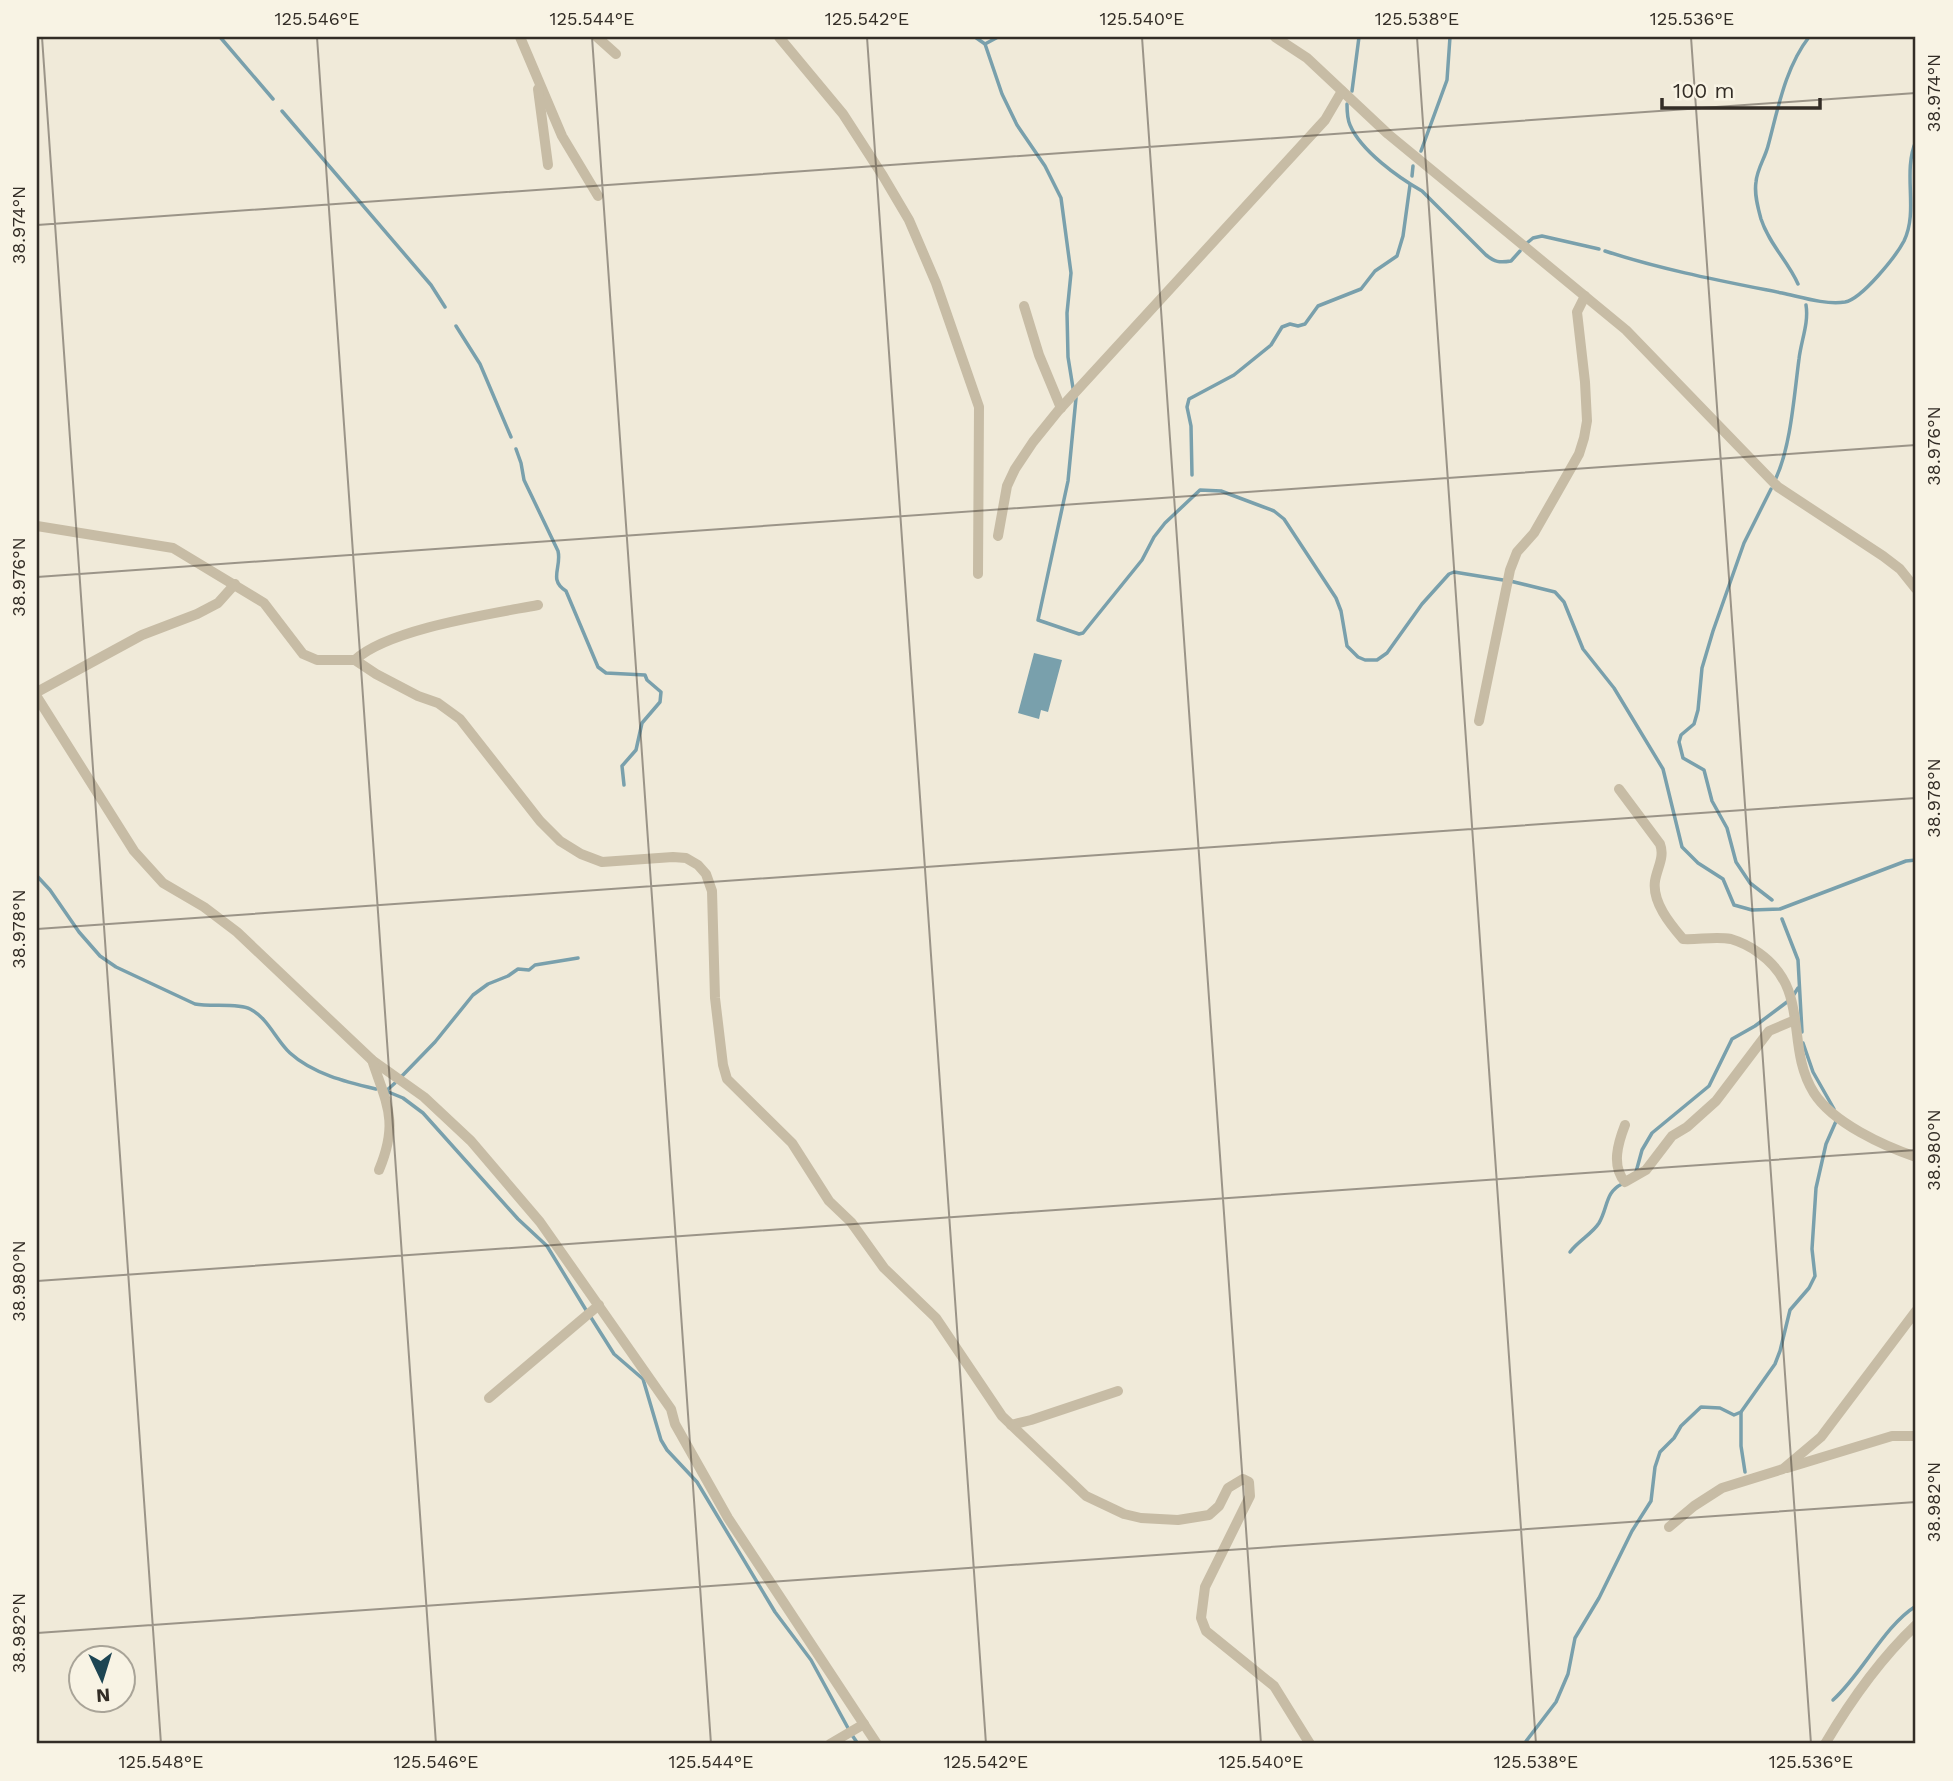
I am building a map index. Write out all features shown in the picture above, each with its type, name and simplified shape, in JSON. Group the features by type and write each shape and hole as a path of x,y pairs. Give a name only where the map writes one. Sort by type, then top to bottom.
{"street":[{"path":"520,37 562,136 598,196"},
{"path":"597,37 616,54"},
{"path":"779,37 843,114 883,176 909,220 936,283 979,407 978,574"},
{"path":"1276,37 1307,58 1388,134 1626,330 1778,487 1883,556 1900,569 1916,589"},
{"path":"536,75 548,165"},
{"path":"998,536 1007,486 1033,442 1325,120 1342,91"},
{"path":"1479,721 1510,570 1517,552 1534,534 1579,454 1584,438 1587,421 1585,382 1577,313 1585,296"},
{"path":"1024,306 1039,355 1061,408"},
{"path":"37,526 173,548 264,603 303,654 317,660 355,660 376,674 438,703 460,719 540,821 560,841 580,854 602,862 673,857 686,858 698,865 706,874 712,891 715,998 727,1079 792,1143 829,1201 851,1222 884,1268 936,1318 1010,1425 1086,1496 1124,1514 1178,1520 1209,1515 1219,1506 1228,1488 1243,1479 1249,1482 1250,1496 1205,1587 1201,1618 1206,1631 1274,1685 1310,1744"},
{"path":"235,584 218,603 142,635 37,695 134,851 163,883 204,907 237,932 372,1060 424,1097 471,1141 540,1222 671,1409 675,1424 728,1518 877,1744"},
{"path":"355,660 365,651 407,635 538,605"},
{"path":"1619,789 1660,844 1663,852 1655,882 1655,894 1674,929 1683,939 1728,939 1740,942 1768,959 1779,970 1787,985 1805,1072 1813,1092 1825,1107 1851,1126 1900,1152 1916,1157"},
{"path":"1625,1125 1617,1150 1617,1163 1619,1175 1625,1182 1646,1170 1672,1136 1687,1127 1716,1101 1769,1031 1795,1020"},
{"path":"372,1060 390,1118 389,1146 379,1170"},
{"path":"489,1398 599,1305"},
{"path":"1783,1469 1821,1437 1832,1424 1916,1311"},
{"path":"1010,1425 1118,1391"},
{"path":"1668,1527 1722,1488 1892,1436 1916,1436"},
{"path":"1825,1744 1854,1696 1892,1648 1916,1625"},
{"path":"830,1744 863,1724"}],"water":[{"path":"1034,653 1062,660 1048,712 1041,710 1039,719 1018,713"}],"waterway":[{"path":"220,37 273,99"},
{"path":"937,37 958,37"},
{"path":"975,37 985,44 1002,94 1017,125 1045,166 1061,198 1071,273 1067,313 1068,357 1073,388"},
{"path":"985,44 998,37"},
{"path":"1352,91 1359,37"},
{"path":"1421,151 1447,80 1450,37"},
{"path":"1798,284 1764,228 1756,187 1788,75 1809,37"},
{"path":"1347,104 1350,125 1372,154 1422,191 1486,255 1497,261 1507,262 1520,251"},
{"path":"282,111 431,285 445,307"},
{"path":"1605,251 1649,264 1813,300 1845,302 1869,285 1904,241 1910,217 1910,166 1916,141"},
{"path":"1412,176 1413,166"},
{"path":"1192,475 1191,426 1187,407 1189,399 1234,375 1271,345 1282,327 1305,324 1318,306 1361,289 1375,271 1397,256 1403,236 1410,185"},
{"path":"1527,243 1542,236 1599,249"},
{"path":"1776,478 1789,436 1806,325 1806,305"},
{"path":"456,326 480,364 511,437"},
{"path":"1076,398 1068,481 1038,620 1083,633 1142,560 1165,523 1200,490 1221,491 1274,511 1284,519 1336,598 1347,646 1365,660 1377,660 1387,653 1422,604 1449,574 1454,572 1503,580"},
{"path":"516,449 524,480 558,551 558,582 566,591 598,667 606,673 645,675 661,692 660,702 642,723 636,750 622,766 624,785"},
{"path":"1771,489 1744,543 1713,631 1702,668 1694,724 1681,735 1679,742 1683,758 1704,770 1712,801 1727,828 1736,862 1750,883 1772,900"},
{"path":"1510,581 1555,592 1564,602 1583,649 1614,688 1663,769 1682,847 1698,863 1723,879 1734,905 1752,910 1780,909 1906,861 1916,860"},
{"path":"37,876 79,932 100,956 116,967 195,1004 250,1009 262,1018 285,1048 299,1060 331,1076 376,1089"},
{"path":"1782,919 1798,960 1802,1032"},
{"path":"402,1076 435,1042 473,995 488,984 518,969 529,970 535,965 578,958"},
{"path":"1636,1172 1642,1150 1652,1133 1709,1086 1732,1039 1755,1026 1791,999 1798,988"},
{"path":"1803,1043 1813,1072 1834,1109"},
{"path":"386,1091 395,1083"},
{"path":"386,1091 403,1098 423,1113 518,1219 547,1246 586,1310"},
{"path":"1745,1472 1741,1446 1741,1412 1775,1364 1790,1310 1809,1288 1815,1276 1812,1249 1816,1188 1826,1144 1837,1119"},
{"path":"1570,1252 1596,1227 1612,1191 1622,1184"},
{"path":"590,1316 614,1354 643,1379 661,1440 697,1482 775,1612 811,1660 848,1728"},
{"path":"1524,1744 1556,1702 1568,1674 1575,1638 1651,1501 1655,1467 1660,1452 1701,1407 1720,1408 1734,1415 1741,1412"},
{"path":"1833,1700 1894,1625 1916,1606"},
{"path":"852,1735 858,1744"}]}
